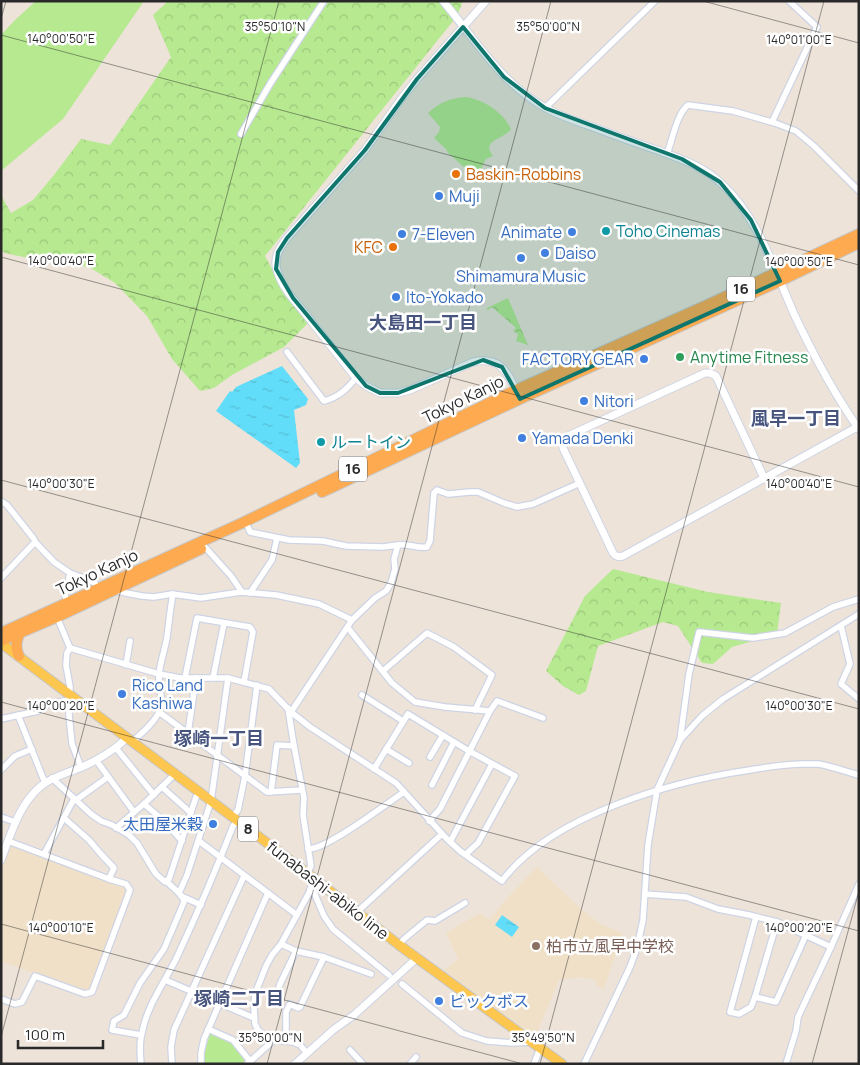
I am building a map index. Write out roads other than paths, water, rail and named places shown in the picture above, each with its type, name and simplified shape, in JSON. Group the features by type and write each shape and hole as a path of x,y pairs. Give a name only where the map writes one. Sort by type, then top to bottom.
{"highway":[{"name":"Tokyo Kanjo","path":"778,277 859,234"},
{"name":"Tokyo Kanjo","path":"1,633 518,395 705,306 859,243"},
{"name":"Tokyo Kanjo","path":"1,642 248,527 518,395"},
{"path":"19,656 16,644 20,632"}],"main road":[{"name":"8","path":"1,642 69,697"},
{"name":"funabashi-abiko line","path":"69,697 307,873 399,945 562,1064"}],"street":[{"path":"241,134 270,84 324,1"},
{"path":"442,1 504,77 520,91 545,108 567,118 695,165 720,182 734,196 751,220 829,382 858,427 622,556 619,557 613,553 563,448 568,436 705,372 710,373 716,376 764,478"},
{"path":"486,1 417,79 365,150 287,238 278,252 276,269 281,281 293,298 356,378 366,386 380,393 398,393 410,390 473,362 483,360 492,361 502,366 518,395"},
{"path":"545,108 654,1"},
{"path":"772,122 818,27 790,1"},
{"path":"667,154 681,112 686,106 733,111 772,122 796,132 806,139 859,191"},
{"path":"287,352 324,400 338,396 356,378"},
{"path":"248,527 250,532 289,540 323,541 357,547 383,547 404,544 414,547 427,547 430,541 434,493 437,490 448,494 478,492 517,507 533,504 580,484"},
{"path":"1,501 7,505 35,542 54,562 70,573 96,583 98,588"},
{"path":"250,593 272,560 277,538"},
{"path":"1,578 35,542"},
{"path":"307,873 311,866 303,815 304,798 289,710 352,620 386,591 391,583 395,569 394,559 398,545"},
{"path":"206,547 242,592"},
{"path":"68,602 65,596 70,573"},
{"path":"115,589 126,593 154,597 174,594 202,598 242,592 276,595 311,601 352,620"},
{"path":"1,860 26,802 37,790 52,778 81,768 129,740 149,726 159,712 162,704 159,674 174,594"},
{"path":"584,1064 632,961 636,948 643,920 648,846 657,790 680,740 688,674 699,632 753,638 785,634 833,607 859,599"},
{"path":"680,740 702,716 723,699 859,614"},
{"path":"57,616 70,648 67,654 66,665 70,687 69,715 72,744 81,768"},
{"path":"185,678 196,618 250,627 253,632 244,682"},
{"path":"213,678 224,623"},
{"path":"841,626 850,664 841,684 859,699"},
{"path":"348,628 392,683 416,702 490,711"},
{"path":"383,672 427,633 454,647 492,675 475,710"},
{"path":"126,664 130,641"},
{"path":"70,648 159,674 185,678 228,678 268,689 310,727 396,783 450,842 502,881 519,861 545,841 612,806 657,790 727,773 782,764 818,764 859,776"},
{"path":"188,733 196,678"},
{"path":"180,894 211,801 228,678"},
{"path":"141,1064 141,1035 149,1011 201,905 238,810 245,776 257,685"},
{"path":"362,695 403,721"},
{"path":"1,720 38,711 45,705 69,697"},
{"path":"429,821 440,809 490,711 497,701 542,718"},
{"path":"159,712 267,792 302,790"},
{"path":"374,769 408,714 515,776 478,843 466,854"},
{"path":"18,715 46,783"},
{"path":"430,757 443,735"},
{"path":"432,785 454,742"},
{"path":"271,792 277,744 294,746"},
{"path":"116,748 154,795"},
{"path":"1,770 15,756 32,749"},
{"path":"386,749 409,763"},
{"path":"96,760 134,812"},
{"path":"450,842 492,764"},
{"path":"116,828 175,774"},
{"path":"44,854 75,800 108,777"},
{"path":"52,778 90,814 129,835 137,843 156,874 180,894 201,905"},
{"path":"162,787 191,813"},
{"path":"308,849 313,849 338,837 404,792"},
{"path":"166,882 169,879 196,797 200,793"},
{"path":"144,804 163,820 182,841"},
{"path":"1,818 16,822"},
{"path":"64,818 90,840 114,868 109,879"},
{"path":"357,912 442,834"},
{"path":"1,999 15,1004 22,1002 35,976 85,994 92,992 130,890 126,884 8,841"},
{"path":"199,841 297,915"},
{"path":"172,1064 171,1047 174,1030 244,876"},
{"path":"307,1053 300,1044 268,1038 258,1030 254,1018 255,994 272,954 281,944 316,880"},
{"path":"786,1064 796,1031 798,1017 859,884"},
{"path":"310,890 313,890 324,916 333,929 388,975"},
{"path":"201,1064 202,1047 208,1029 268,893"},
{"path":"141,1035 112,1030 114,1021 124,1015 140,984 165,948 184,902 180,894"},
{"path":"645,894 686,897 718,909 756,916 777,922 831,947"},
{"path":"399,945 404,938 427,920 435,921 465,903"},
{"path":"756,916 730,1012 740,1014 751,1007 777,922"},
{"path":"755,997 776,1002 806,935"},
{"path":"281,944 296,951 324,957 371,974"},
{"path":"277,995 280,984 296,951"},
{"path":"286,1041 286,1012 290,1004 298,1008 300,1007 324,957"},
{"path":"299,1063 307,1053 417,958"},
{"path":"165,980 254,1018"},
{"path":"402,984 462,1033 488,1042 536,1045 534,1064"},
{"path":"208,1029 233,1040 248,1062 274,1040"},
{"path":"350,1050 360,1063"},
{"path":"410,1064 416,1057"}],"water":[{"path":"282,366 308,399 306,405 294,410 300,463 296,468 216,411 230,391 232,392 236,387"},
{"path":"502,915 519,927 512,937 495,925"}],"place":[{"name":"Baskin-Robbins","path":"456,174"},
{"name":"Muji","path":"439,196"},
{"name":"Toho Cinemas","path":"606,231"},
{"name":"Animate","path":"572,232"},
{"name":"7-Eleven","path":"402,234"},
{"name":"KFC","path":"393,247"},
{"name":"Daiso","path":"545,253"},
{"name":"Shimamura Music","path":"521,258"},
{"name":"Ito-Yokado","path":"396,297"},
{"name":"Anytime Fitness","path":"680,357"},
{"name":"FACTORY GEAR","path":"644,359"},
{"name":"Nitori","path":"584,401"},
{"name":"Yamada Denki","path":"522,438"},
{"name":"ルートイン","path":"321,442"},
{"name":"Rico Land Kashiwa","path":"122,694"},
{"name":"太田屋米穀","path":"213,824"},
{"name":"柏市立風早中学校","path":"536,946"},
{"name":"ビックボス","path":"439,1001"}],"district":[{"name":"大島田一丁目","path":"423,323"},
{"name":"風早一丁目","path":"796,419"},
{"name":"塚崎一丁目","path":"219,739"},
{"name":"塚崎二丁目","path":"239,999"}]}
